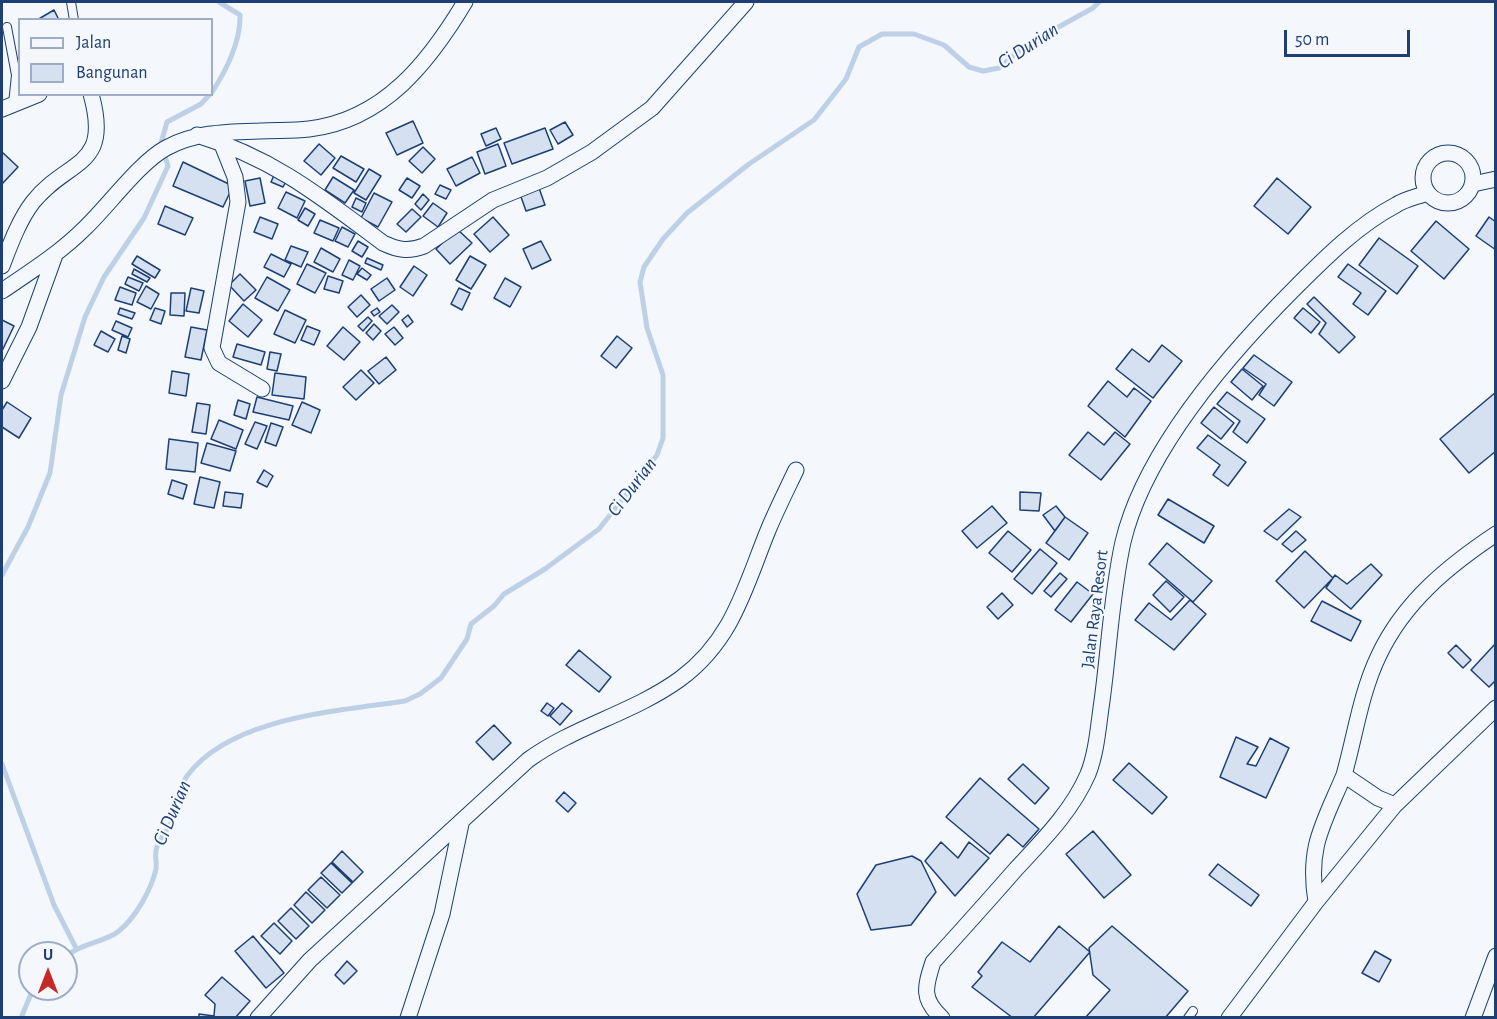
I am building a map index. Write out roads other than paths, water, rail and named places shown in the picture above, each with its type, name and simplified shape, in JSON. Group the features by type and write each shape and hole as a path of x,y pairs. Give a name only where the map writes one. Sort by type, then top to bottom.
{"street":[{"path":"2,291 55,255 165,148 197,135 309,129 365,113 410,79 440,41 465,2"},
{"path":"197,135 221,142 275,166 301,182 383,243 411,251 424,246 493,200 547,178 592,152 652,108 746,2"},
{"path":"7,106 34,96"},
{"path":"2,266 31,205 43,190 84,160 93,149 95,130 91,96"},
{"path":"221,142 235,177 238,202 212,348 219,363 262,389"},
{"path":"1443,153 1451,153 1466,160 1473,175 1473,184 1464,198 1456,202 1439,202 1427,193 1423,184 1424,168 1428,161 1443,153"},
{"path":"1473,184 1496,179"},
{"name":"Jalan Raya Resort","path":"942,1017 931,1008 926,995 926,982 933,962 1056,825 1076,798 1089,772 1097,740 1116,578 1124,540 1138,497 1164,450 1194,404 1238,348 1318,265 1361,228 1397,204 1427,193"},
{"path":"2,381 29,327 55,255"},
{"path":"258,1017 310,960 404,872 461,824 508,778 547,747 633,706 679,679 701,660 737,613 769,529 796,470"},
{"path":"1316,902 1311,869 1313,849 1344,775 1378,657 1410,604 1437,578 1496,534"},
{"path":"1229,1017 1316,902 1395,805 1496,708"},
{"path":"1344,775 1378,798 1395,805"},
{"path":"408,1017 442,914 461,824"},
{"path":"1473,1017 1496,956"}],"lane":[{"path":"71,2 74,18"},
{"path":"7,27 15,68 7,106"}],"waterway":[{"path":"213,90 232,55 240,25 240,15 219,2"},
{"name":"Ci Durian","path":"78,949 114,935 137,911 154,877 156,849 171,823 181,786 206,756 230,741 257,729 287,720 405,701 420,694 441,678 467,639 471,624 494,606 504,594 545,569 599,529 657,455 663,438 663,375 647,328 640,282 644,267 663,239 687,213 749,164 814,120 846,79 859,47 882,34 914,34 944,45 969,67 983,71 999,68 1026,45 1093,8 1099,2"},
{"path":"2,575 28,527 50,473 61,395 85,317 104,277 144,218 168,166 161,143 167,122 201,104 208,96"},
{"path":"2,764 54,905 72,941"},
{"name":"Ci Durian","path":"21,1018 28,1001"}]}
